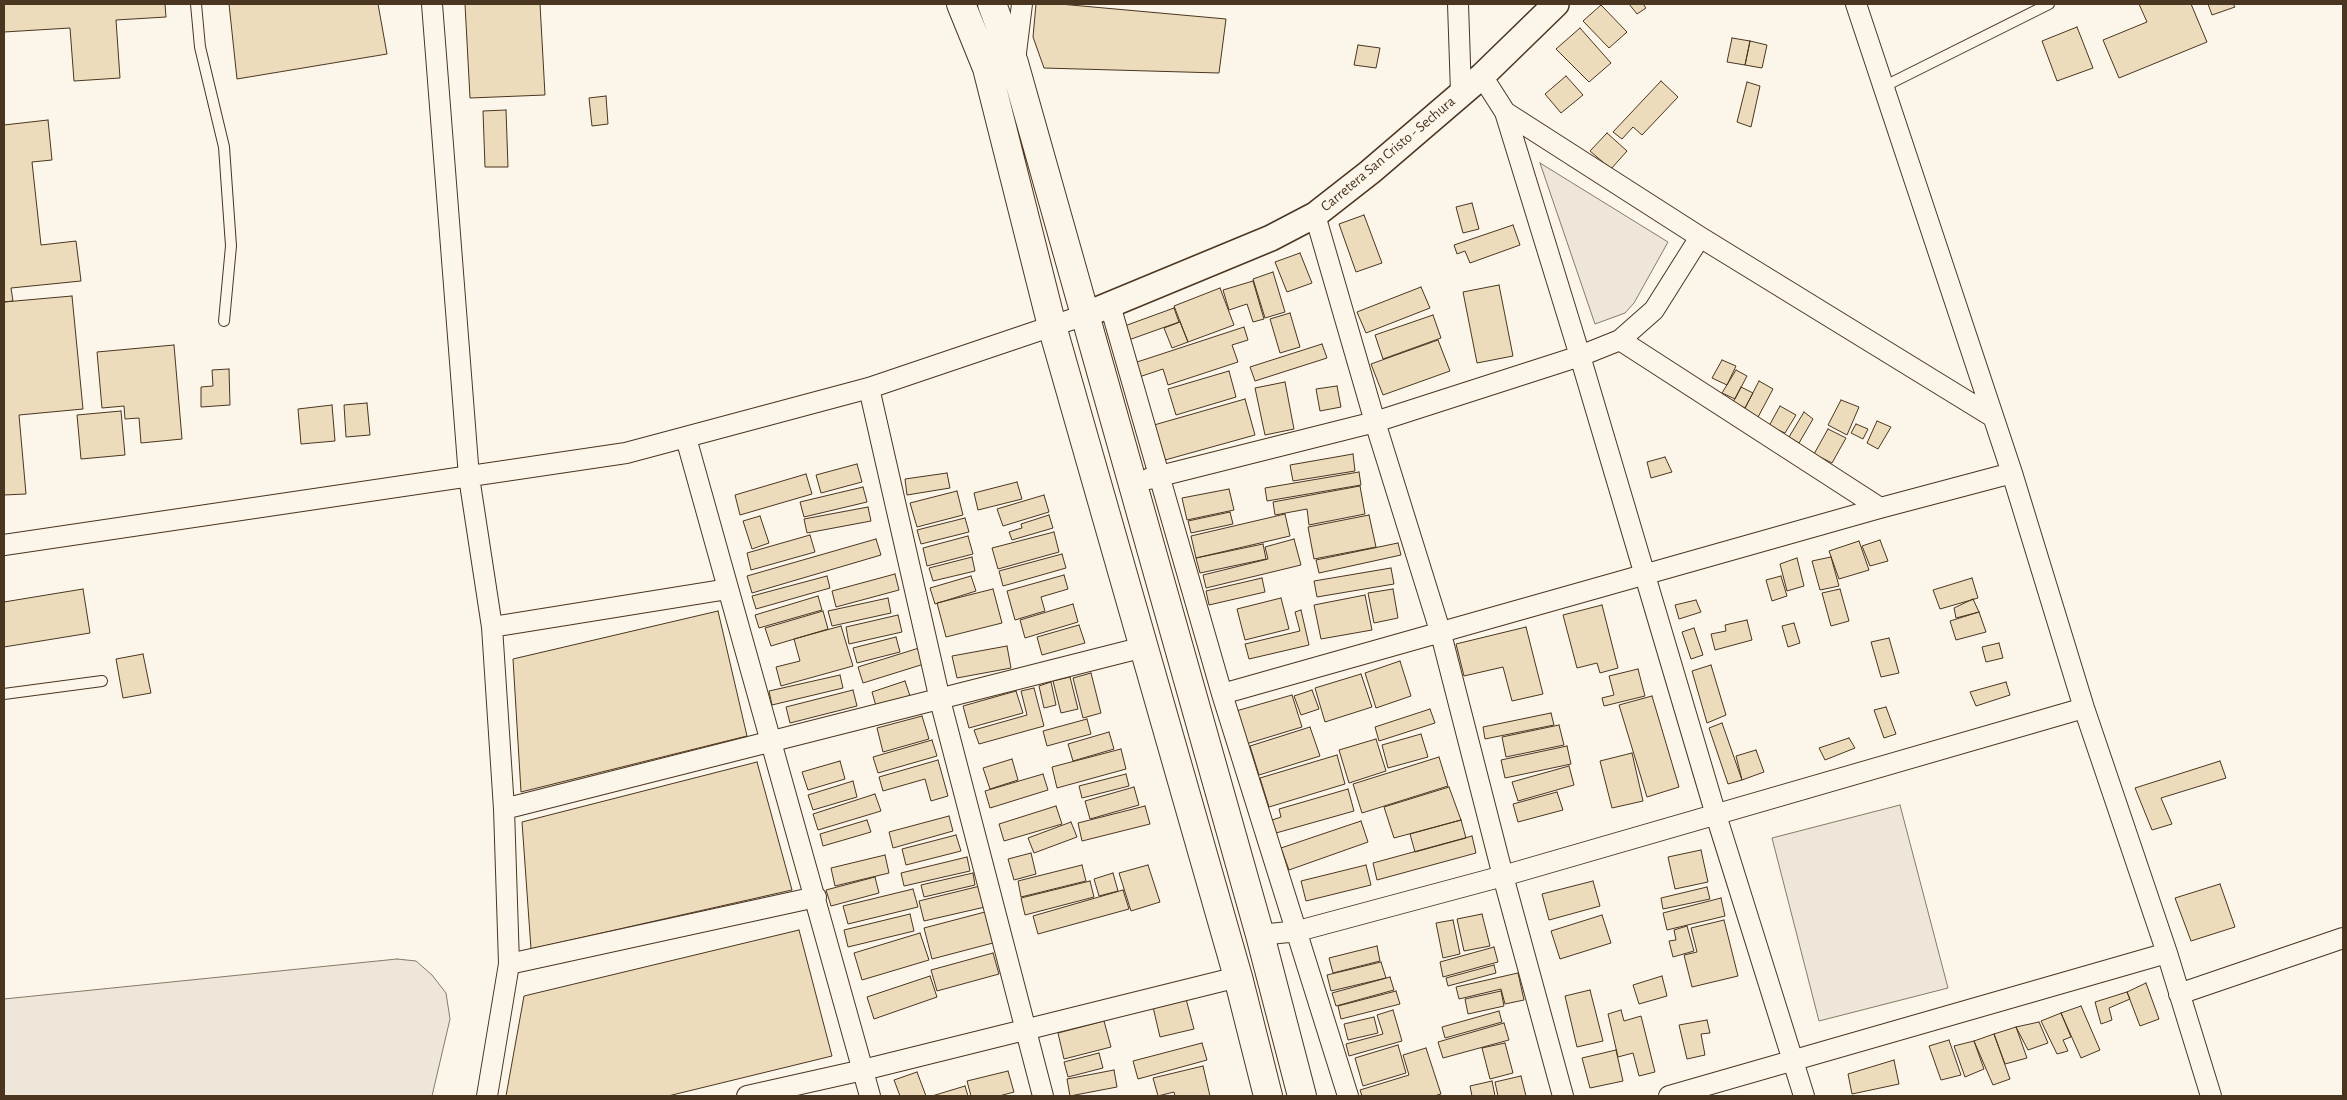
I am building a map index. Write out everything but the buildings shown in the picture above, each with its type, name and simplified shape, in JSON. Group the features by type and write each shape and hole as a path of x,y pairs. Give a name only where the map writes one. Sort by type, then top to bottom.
{"main road":[{"path":"961,4 987,68 1052,326 1238,977 1268,1096"},
{"path":"992,4 1014,63 1260,935 1302,1096"}],"street":[{"path":"432,4 469,477 492,627 504,809 509,964 487,1096"},
{"path":"1014,63 1022,4"},
{"path":"1458,4 1461,92"},
{"name":"Carretera San Cristo - Sechura","path":"1085,315 1271,238 1315,216 1370,172 1461,92 1482,76 1556,4"},
{"path":"1856,4 2012,473 2084,708 2168,953 2204,1094"},
{"path":"1482,76 1505,112 1580,356 1716,815 1804,1096"},
{"path":"1505,112 1700,236 1993,417"},
{"path":"1315,216 1375,422 1441,634 1503,876 1563,1096"},
{"path":"1131,483 1375,422 1580,356 1620,340 1654,310 1700,236"},
{"path":"1110,305 1222,694 1298,931 1348,1096"},
{"path":"4,545 626,453 869,388 1085,315"},
{"path":"1620,340 1880,508"},
{"path":"869,388 940,700 1043,1096"},
{"path":"686,438 770,742 816,897 870,1096"},
{"path":"1222,694 1441,634 1880,508 2012,473"},
{"path":"492,627 728,589"},
{"path":"504,809 1144,647"},
{"path":"1260,935 1298,931 1503,876 2084,708"},
{"path":"509,964 816,897"},
{"path":"2179,994 2343,938"},
{"path":"1669,1096 1792,1059 2168,953"},
{"path":"747,1096 863,1070 1238,977"}],"lane":[{"path":"196,4 200,47 224,147 231,246 224,321"},
{"path":"1883,87 2049,4"},
{"path":"4,694 102,681"}],"shaded area":[{"path":"1540,163 1668,242 1634,303 1625,313 1595,324"},
{"path":"1900,805 1948,988 1819,1021 1772,838"},
{"path":"397,959 416,961 432,975 446,993 450,1019 432,1096 4,1096 4,999"}]}
